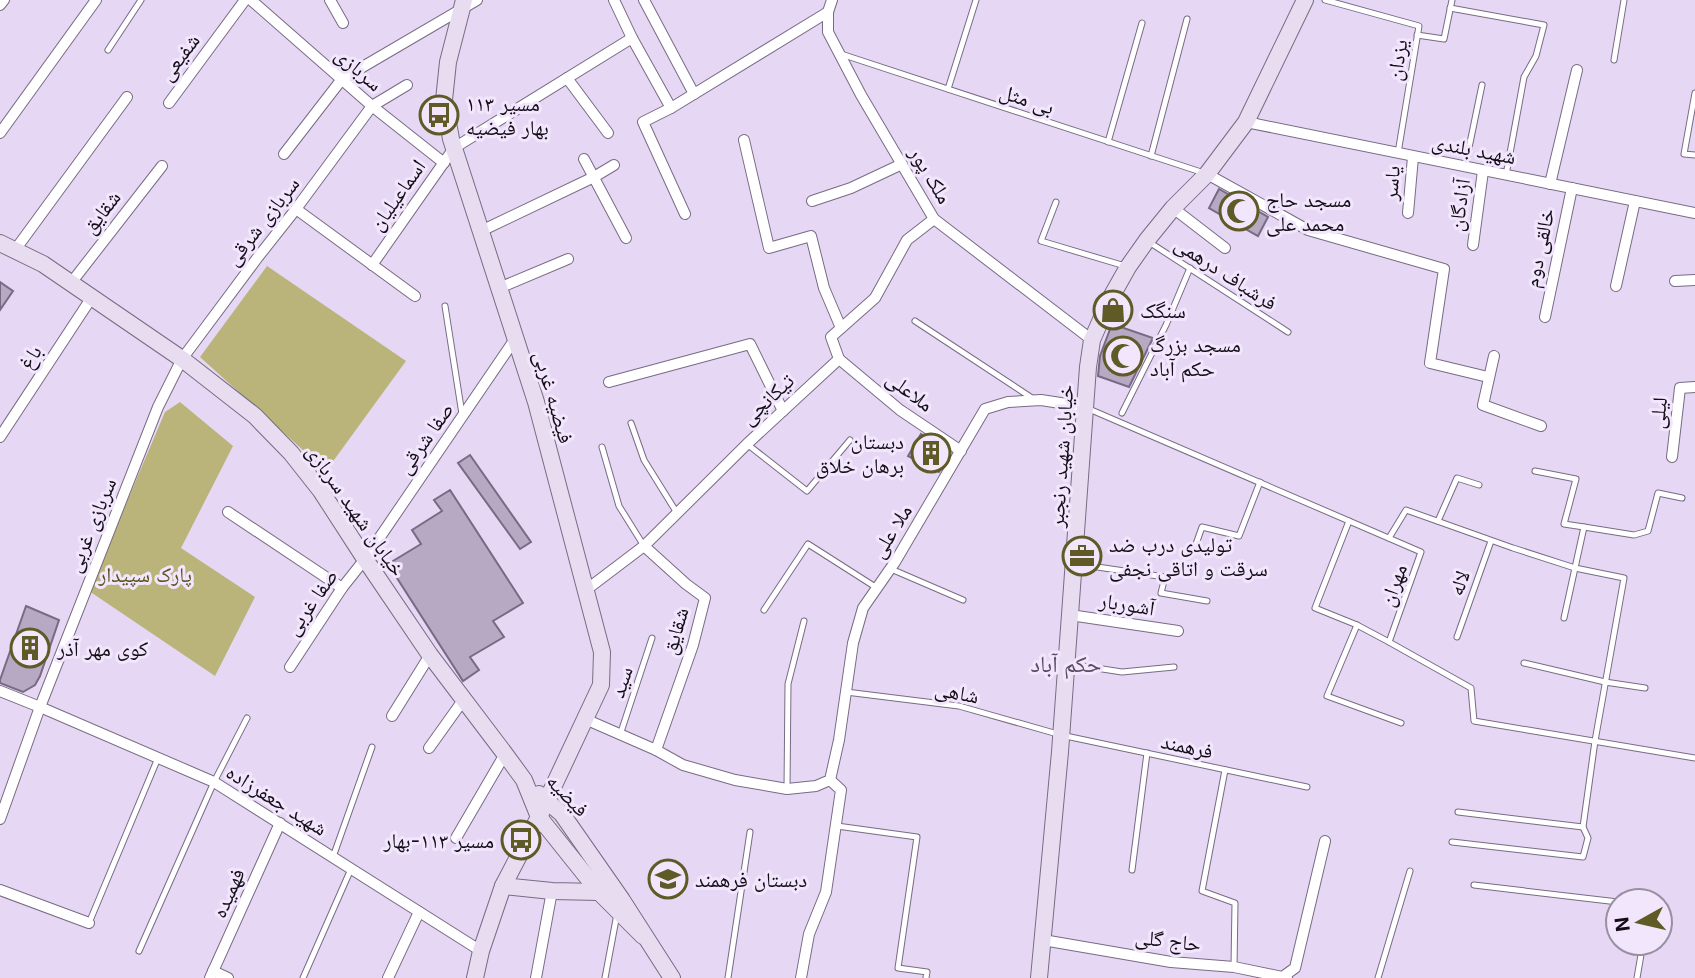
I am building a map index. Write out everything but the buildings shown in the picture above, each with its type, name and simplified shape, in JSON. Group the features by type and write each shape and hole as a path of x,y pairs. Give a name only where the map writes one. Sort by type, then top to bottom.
{"street":[{"path":"0,5 4,0"},
{"path":"0,133 96,0"},
{"name":"شفیعی","path":"169,103 245,0"},
{"name":"سربازی","path":"251,0 372,106 444,163"},
{"path":"330,0 343,23"},
{"path":"284,154 342,79 462,4 477,0"},
{"path":"614,0 671,108"},
{"path":"644,0 694,94"},
{"name":"ملک پور","path":"821,0 830,6 828,32 838,53 934,219 1092,340"},
{"name":"خیابان شهید رنجبر","path":"1039,978 1092,340 1128,267 1147,240 1173,208 1207,174 1246,122 1305,0"},
{"name":"فیضیه غربی","path":"462,4 448,62 444,100 454,148 536,402 602,652 601,685 539,817 503,886 481,951 475,978"},
{"path":"685,214 643,122 694,94 830,6"},
{"path":"454,148 632,37"},
{"path":"1550,184 1577,70"},
{"path":"568,78 608,133"},
{"path":"372,106 407,85"},
{"path":"4,245 127,97"},
{"name":"سربازی شرقی","path":"182,359 372,106"},
{"name":"شهید بلندی","path":"1246,122 1695,213"},
{"path":"744,140 769,248 811,236 824,288 841,328"},
{"name":"اسماعیلیان","path":"372,265 454,148"},
{"name":"یاسر","path":"1408,213 1413,157"},
{"path":"584,159 626,238"},
{"path":"481,231 594,177 614,164"},
{"path":"811,201 851,188 902,164"},
{"name":"شقایق","path":"71,283 162,166"},
{"name":"آزادگان","path":"1472,245 1483,171"},
{"path":"1207,174 1308,230 1444,269 1430,363 1488,377"},
{"name":"خالقی دوم","path":"1545,317 1572,188"},
{"path":"1616,286 1635,201"},
{"path":"1173,208 1225,248"},
{"path":"296,209 415,296"},
{"path":"839,359 831,337 875,298 907,240 934,219"},
{"name":"خیابان شهید سربازی","path":"4,245 43,264 182,359 255,416 291,453 321,491 430,655 524,780"},
{"path":"499,288 568,259"},
{"path":"1675,281 1695,280"},
{"name":"باغ","path":"0,437 92,298"},
{"name":"صفا شرقی","path":"365,559 515,339"},
{"path":"609,382 751,344 783,411"},
{"path":"1494,356 1483,405 1541,426"},
{"name":"سربازی غربی","path":"0,819 40,707 158,407 182,359"},
{"name":"تیکانچی","path":"586,590 643,546 839,359"},
{"name":"ملاعلی","path":"839,359 900,410 961,451"},
{"name":"لیلی","path":"1672,457 1680,388 1695,387"},
{"name":"ملا علی","path":"801,978 809,934 826,892 841,790 830,780 839,740 853,643 863,608 891,569 985,409 1008,402 1037,401 1086,407"},
{"path":"228,512 342,588"},
{"name":"شقایق","path":"643,546 705,598 693,645 656,750"},
{"name":"صفا غربی","path":"290,667 342,588 365,559"},
{"name":"آشوربار","path":"1070,615 1178,631"},
{"path":"392,716 430,655"},
{"name":"شهید جعفرزاده","path":"0,691 214,782 481,951"},
{"path":"429,748 464,699"},
{"path":"585,719 656,750 683,765 734,780 787,789 816,786 830,780"},
{"path":"456,838 505,754"},
{"name":"فیضیه","path":"524,780 562,814 622,900 671,978"},
{"name":"فیضیه","path":"524,780 539,817 599,892 643,936"},
{"name":"فهمیده","path":"212,975 280,823"},
{"path":"1283,978 1295,968 1325,841"},
{"path":"503,886 599,892"},
{"path":"0,890 89,923"},
{"path":"536,978 552,891"},
{"path":"388,978 419,912"},
{"name":"حاج گلی","path":"1043,940 1171,962 1234,967 1283,978"},
{"path":"212,975 228,978"}],"lane":[{"path":"108,50 141,0"},
{"path":"948,89 976,0"},
{"name":"یزدان","path":"1325,0 1419,26 1398,153"},
{"path":"1417,35 1444,39 1452,0"},
{"path":"1614,60 1624,0"},
{"path":"1450,8 1544,25 1536,55 1524,77 1506,175"},
{"path":"1151,156 1187,19"},
{"path":"1108,142 1142,23"},
{"name":"بی مثل","path":"838,53 1207,174"},
{"path":"1465,167 1482,85"},
{"path":"1695,93 1684,154 1695,155"},
{"path":"1056,202 1041,241 1128,267"},
{"name":"فرشباف درهمی","path":"1147,240 1288,332"},
{"path":"1122,413 1166,325 1190,268"},
{"path":"445,306 463,418"},
{"path":"915,321 1037,401"},
{"name":"مهران","path":"1086,407 1422,552 1389,642"},
{"path":"631,422 644,460 677,513"},
{"path":"747,444 807,491 850,440"},
{"path":"602,447 619,506 643,546"},
{"path":"1535,471 1576,479 1564,524 1634,535 1647,531 1658,493 1682,498"},
{"path":"1438,522 1457,478 1479,485"},
{"path":"1196,544 1202,527 1239,536 1260,482"},
{"path":"1389,538 1406,510 1575,568 1624,578 1595,741 1583,827 1588,838 1583,857 1452,842"},
{"path":"1349,521 1315,608 1357,625 1471,688 1474,721 1695,758"},
{"path":"1564,618 1584,527"},
{"name":"لاله","path":"1457,637 1491,541"},
{"path":"764,610 808,544 877,588"},
{"path":"1074,564 1165,577 1161,593 1207,601"},
{"path":"891,569 963,600"},
{"path":"787,789 788,684 804,621"},
{"path":"1357,625 1327,696 1401,723"},
{"name":"سید","path":"620,735 652,638"},
{"path":"1524,663 1605,682 1645,688"},
{"path":"1066,664 1122,672 1174,667"},
{"name":"شاهی","path":"846,692 959,706 1061,735"},
{"path":"139,951 214,782 247,718"},
{"name":"فرهمند","path":"1061,735 1307,788"},
{"path":"333,857 372,747"},
{"path":"1132,870 1147,753"},
{"path":"89,923 158,758"},
{"path":"1225,770 1202,891 1235,903 1234,967"},
{"path":"1458,811 1583,827"},
{"path":"836,826 918,837 898,968 927,972 926,978"},
{"path":"728,978 750,832"},
{"path":"303,978 351,869"},
{"path":"1378,978 1410,871"},
{"path":"1474,885 1604,900"},
{"path":"605,978 618,911"},
{"path":"1637,978 1641,957"}],"green space":[{"path":"267,266 406,361 326,471 200,357"},
{"name":"پارک سپیدار","path":"180,402 233,446 181,548 255,597 215,676 89,591 165,412"}],"place":[{"name":"مسیر ۱۱۳ بهار فیضیه","path":"439,115"},
{"name":"مسجد حاج محمد علی","path":"1239,211"},
{"name":"سنگک","path":"1113,310"},
{"name":"مسجد بزرگ حکم آباد","path":"1123,356"},
{"name":"دبستان برهان خلاق","path":"931,453"},
{"name":"تولیدی درب ضد سرقت و اتاقی نجفی","path":"1082,556"},
{"name":"کوی مهر آذر","path":"30,648"},
{"name":"مسیر ۱۱۳-بهار","path":"521,840"},
{"name":"دبستان فرهمند","path":"668,879"}],"district":[{"name":"حکم آباد","path":"1066,664"}]}
